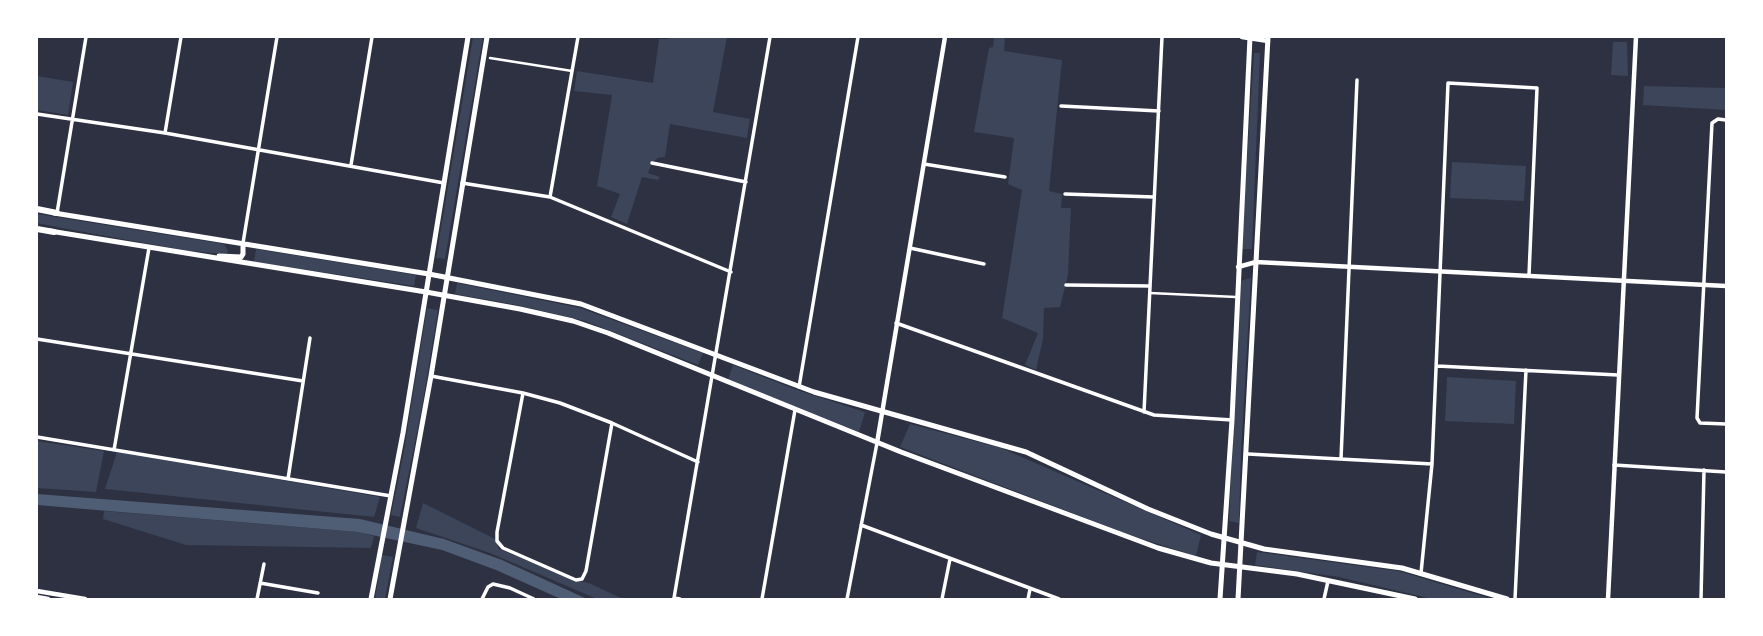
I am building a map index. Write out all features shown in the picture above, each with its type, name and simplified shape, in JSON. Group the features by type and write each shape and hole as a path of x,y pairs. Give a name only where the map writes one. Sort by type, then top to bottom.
{"highway":[{"path":"37,210 57,213"},
{"path":"37,228 54,232"}],"main road":[{"path":"371,599 391,496 468,37"},
{"path":"390,599 431,376 487,37"},
{"path":"1220,599 1250,37"},
{"path":"1238,599 1248,454 1268,39"},
{"path":"57,213 447,277 581,304 799,387 1026,452 1148,509 1224,538 1264,549 1381,564 1507,599"},
{"path":"54,232 444,295 573,321 608,332 877,443 1142,543 1206,562 1328,579 1415,599"},
{"path":"181,253 241,257 243,243"}],"street":[{"path":"57,213 86,37"},
{"path":"165,133 181,37"},
{"path":"243,243 277,37"},
{"path":"351,165 372,37"},
{"path":"550,197 578,37"},
{"path":"680,599 674,598 770,37"},
{"path":"799,387 858,37"},
{"path":"847,599 877,443 944,37"},
{"path":"1144,412 1163,37"},
{"path":"1242,37 1268,39"},
{"path":"1608,599 1636,37"},
{"path":"490,58 572,71"},
{"path":"1341,459 1357,80"},
{"path":"1421,573 1432,464 1448,83 1536,88 1529,275"},
{"path":"1060,106 1159,111"},
{"path":"37,114 165,133 444,183"},
{"path":"1726,120 1712,123 1697,418 1700,423 1726,424"},
{"path":"652,163 747,182"},
{"path":"923,164 1005,177"},
{"path":"462,183 550,197 731,272"},
{"path":"1065,194 1154,197"},
{"path":"114,450 149,248"},
{"path":"908,248 984,264"},
{"path":"1237,268 1256,262 1726,286"},
{"path":"1066,285 1150,286"},
{"path":"1150,293 1236,297"},
{"path":"896,323 1144,412 1162,417 1231,420"},
{"path":"288,479 310,338"},
{"path":"37,339 303,381"},
{"path":"1437,366 1618,375"},
{"path":"1515,599 1526,370"},
{"path":"431,376 523,393 560,404 698,462"},
{"path":"523,393 496,532 497,541 503,548 572,579 582,579 586,571 612,424"},
{"path":"762,599 795,410"},
{"path":"37,437 391,496"},
{"path":"1248,454 1432,464"},
{"path":"1614,465 1726,472"},
{"path":"1701,599 1704,470"},
{"path":"861,525 1059,599"},
{"path":"942,599 950,559"},
{"path":"257,599 264,564"},
{"path":"1324,599 1328,579"},
{"path":"260,583 318,593"},
{"path":"482,599 488,587 493,584 534,599"},
{"path":"1028,599 1030,589"},
{"path":"37,591 85,599"},
{"path":"37,597 48,599"}],"shaded area":[{"path":"473,37 483,37 445,259 436,258"},
{"path":"727,37 713,112 750,119 747,138 670,124 665,157 652,163 648,173 660,177 658,180 642,177 627,224 611,217 620,194 597,186 612,95 574,91 577,71 653,83 659,39"},
{"path":"994,37 1005,37 1004,51 1062,60 1049,191 1062,194 1061,208 1071,208 1068,275 1060,307 1044,308 1043,339 1036,370 1025,365 1038,333 1002,318 1022,190 1008,184 1014,138 974,132 989,48 993,47"},
{"path":"1613,42 1627,42 1628,76 1611,75"},
{"path":"1254,53 1260,53 1252,249 1241,249"},
{"path":"37,76 73,82 68,115 37,110"},
{"path":"1644,86 1726,88 1726,110 1643,105"},
{"path":"1452,162 1526,166 1524,201 1450,198"},
{"path":"37,214 224,244 228,251 227,254 189,251 67,229 37,223"},
{"path":"256,249 416,275 414,286 254,262"},
{"path":"1251,278 1239,523 1229,521 1240,281"},
{"path":"457,283 580,308 703,353 698,365 585,321 455,294"},
{"path":"427,308 438,310 400,517 391,515"},
{"path":"733,365 865,412 859,432 728,380"},
{"path":"1447,377 1516,381 1514,424 1445,421"},
{"path":"910,424 1001,448 1201,535 1196,556 1127,534 900,447"},
{"path":"37,441 104,451 96,492 37,488"},
{"path":"117,452 380,497 374,517 105,489"},
{"path":"37,494 360,519 444,539 502,560 587,599 561,599 442,550 358,532 37,505"},
{"path":"423,503 495,539 499,549 575,580 589,583 623,599 597,599 490,553 416,528"},
{"path":"104,511 358,532 374,536 371,548 186,545 103,519"},
{"path":"1257,552 1398,571 1492,599 1432,599 1339,577 1255,565"},
{"path":"382,555 393,557 385,599 375,599"}]}
